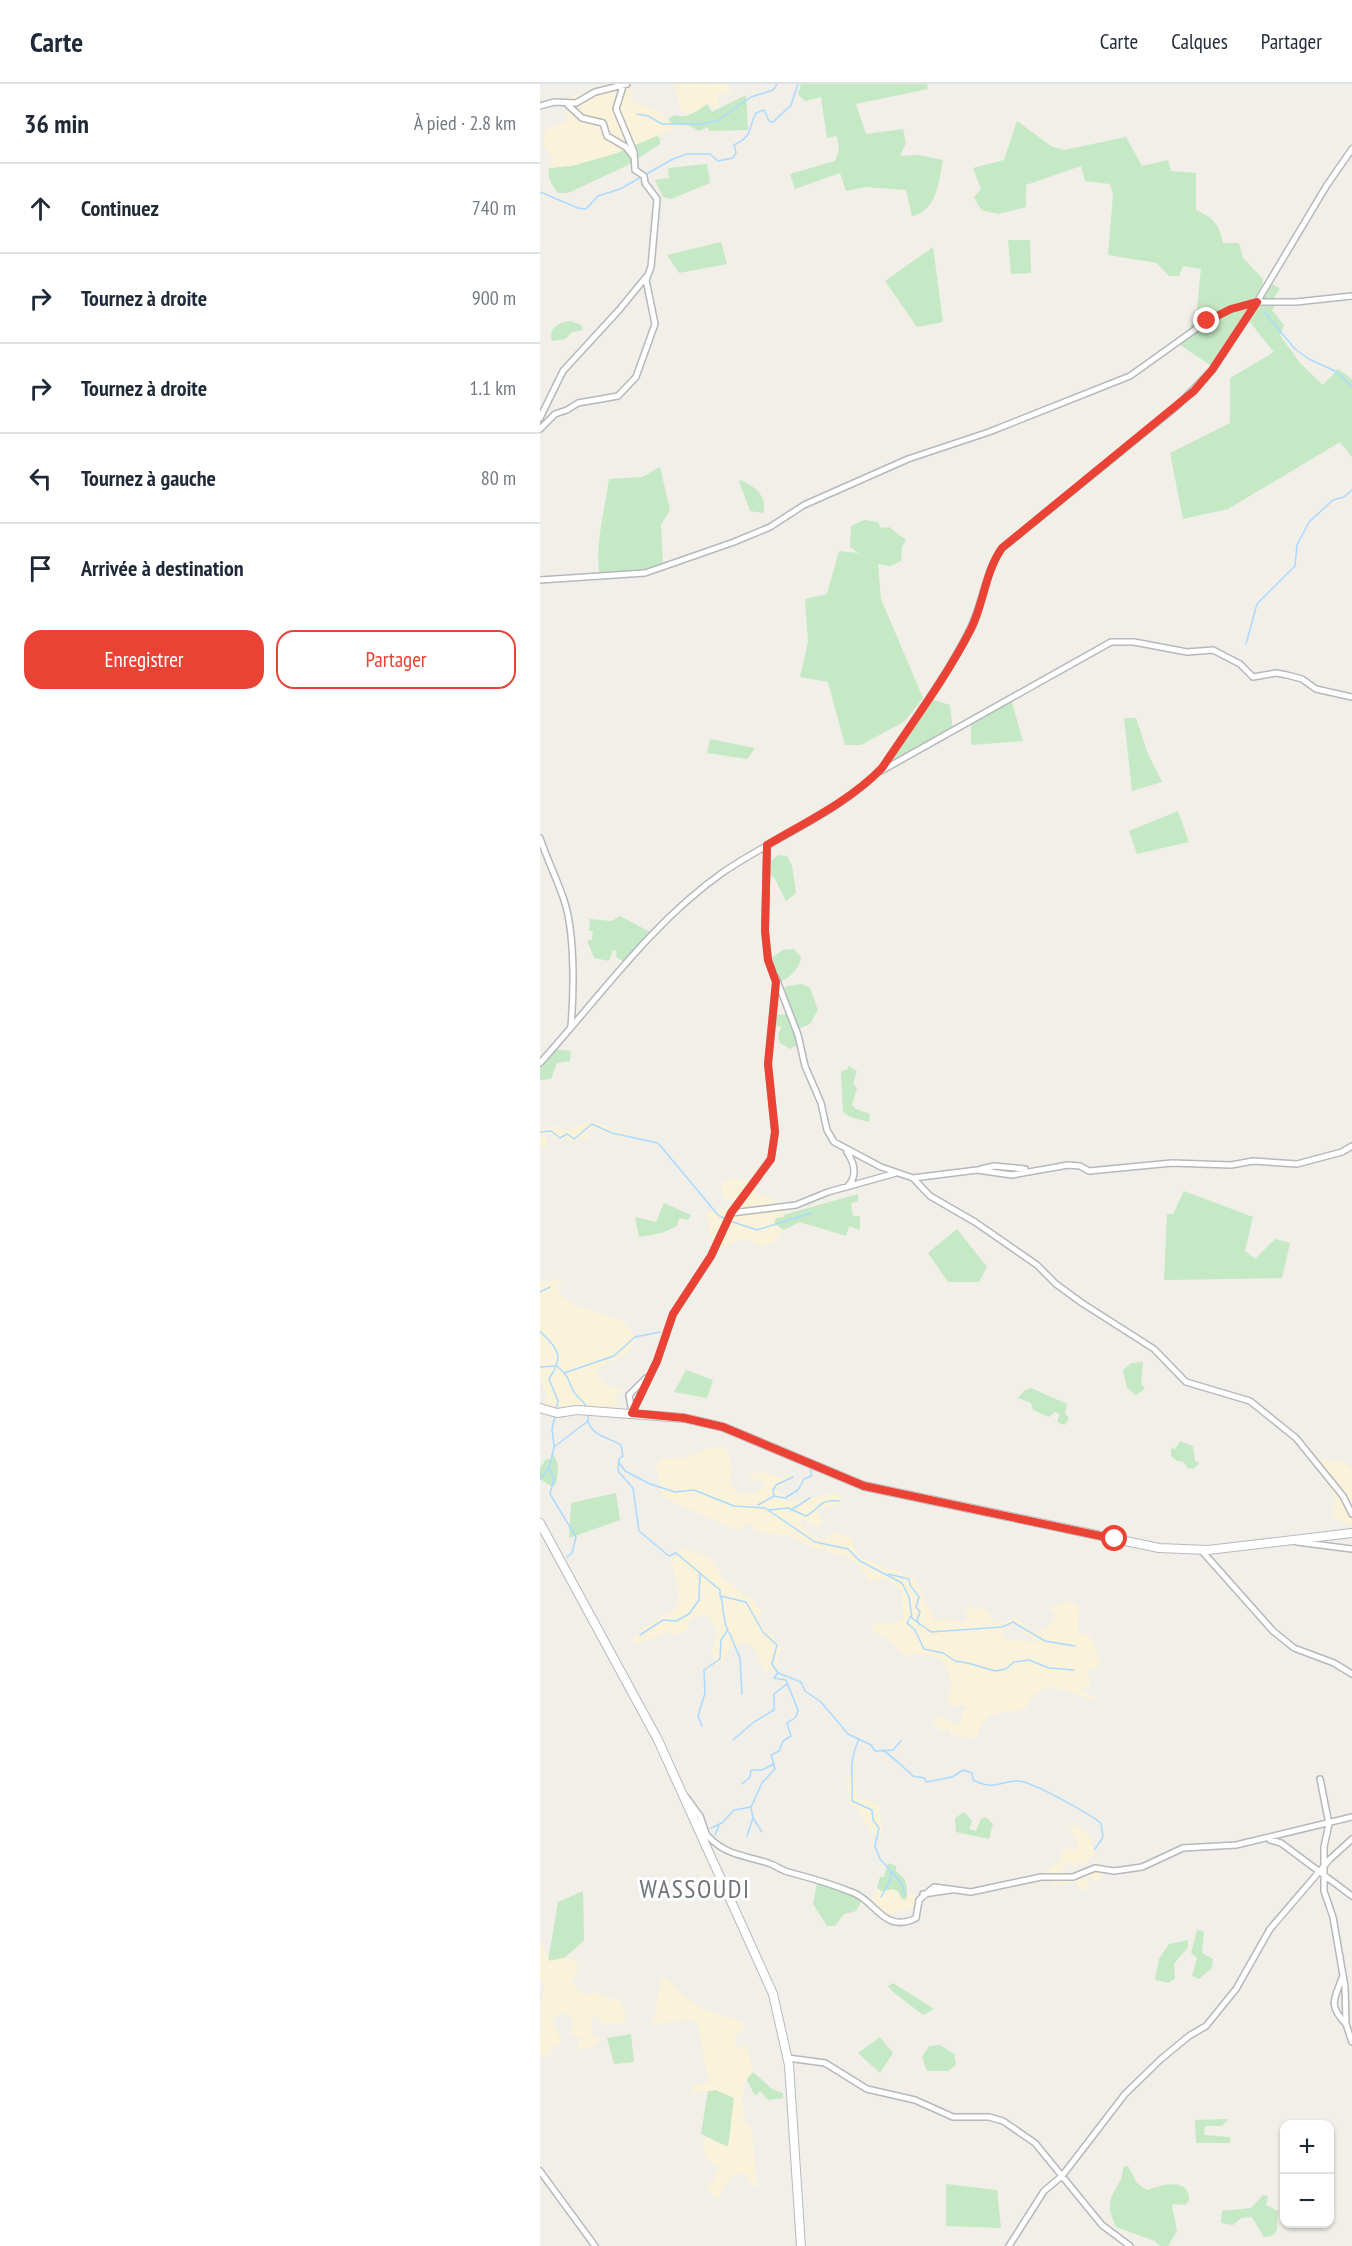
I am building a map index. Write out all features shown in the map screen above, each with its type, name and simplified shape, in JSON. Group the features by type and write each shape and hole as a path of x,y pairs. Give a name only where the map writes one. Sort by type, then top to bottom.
{"street":[{"path":"540,106 554,102 567,105 576,104 595,92 625,85"},
{"path":"540,418 563,370 619,310 647,276 651,267 657,199 645,183 644,177 635,170 632,144 616,109 625,85"},
{"path":"567,105 582,118 603,123 607,136 626,147 634,157"},
{"path":"878,772 955,658 976,619 990,573 1002,548 1194,391 1212,370 1257,302 1327,185 1352,149"},
{"path":"540,429 555,414 578,403 618,396 636,377 655,324 647,276"},
{"path":"540,580 645,573 734,543 770,527 815,499 908,459 989,432 1130,376 1207,321 1231,309 1257,302 1296,302 1352,296"},
{"path":"540,1063 633,953 722,874 837,803 878,772 1111,642 1134,642 1187,652 1213,650 1240,663 1253,677 1276,673 1287,675 1302,679 1316,688 1352,697"},
{"path":"540,838 565,902 571,931 573,1000 571,1027"},
{"path":"767,845 765,931 768,960 798,1035 805,1066 820,1103 829,1137 846,1151 913,1178 977,1170 1012,1175 1029,1170 1068,1165 1080,1166 1089,1171 1106,1168 1124,1170 1141,1164 1231,1165 1253,1161 1297,1164 1342,1152 1352,1146"},
{"path":"632,1413 629,1395 647,1377 657,1361 673,1314 711,1256 731,1213 766,1168 774,1146 768,1064 776,978"},
{"path":"845,1189 855,1176 854,1164 846,1151"},
{"path":"731,1213 796,1205 897,1173"},
{"path":"913,1178 930,1196 975,1222 1037,1265 1056,1284 1082,1303 1155,1349 1186,1382 1250,1401 1296,1438 1343,1496 1352,1514"},
{"path":"632,1413 644,1392 647,1377"},
{"path":"540,1408 557,1413 578,1410 684,1418 723,1427 864,1486 1135,1544 1182,1551 1352,1533"},
{"path":"540,1524 626,1678 773,1994 788,2058 801,2246"},
{"path":"1292,1541 1323,1547 1352,1549"},
{"path":"1201,1550 1273,1631 1294,1648 1334,1663 1352,1674"},
{"path":"1009,2246 1044,2191 1062,2176 1125,2094 1168,2053 1206,2026 1226,2003 1270,1929 1321,1874 1329,1824 1320,1779"},
{"path":"681,1792 700,1816 707,1835 710,1858"},
{"path":"707,1835 723,1850 766,1862 786,1872 818,1878 864,1897 880,1916 902,1922 916,1918 923,1894 934,1887 971,1892 1041,1877 1073,1877 1095,1868 1114,1870 1142,1867 1183,1848 1236,1845 1352,1817"},
{"path":"1265,1839 1281,1843 1352,1896"},
{"path":"1324,1866 1352,1839"},
{"path":"1321,1874 1343,1976 1346,2024 1352,2042"},
{"path":"1343,1976 1334,2001 1334,2011 1346,2024"},
{"path":"788,2058 825,2063 867,2089 915,2100 953,2117 989,2117 1003,2121 1035,2143 1102,2225 1130,2246"},
{"path":"540,2171 595,2246"}],"green space":[{"path":"801,84 927,84 928,89 856,104 866,134 903,129 906,143 900,156 919,155 943,160 935,194 927,208 912,216 906,190 866,187 846,191 840,173 795,189 790,174 835,161 839,150 837,136 827,138 821,97 805,101 798,94"},
{"path":"746,95 748,130 709,131 708,127 699,131 688,125 673,125 668,120 674,115 691,114 707,104 712,112"},
{"path":"1017,121 1051,146 1064,150 1126,137 1142,166 1168,160 1171,171 1196,173 1196,210 1215,222 1223,243 1239,243 1243,258 1263,279 1262,286 1210,365 1179,344 1196,318 1201,269 1183,266 1179,276 1169,276 1157,263 1108,255 1113,195 1110,184 1085,181 1081,166 1026,185 1026,207 998,214 981,210 974,197 981,189 973,168 1004,160"},
{"path":"655,135 660,138 660,144 626,166 568,193 558,193 550,181 549,168 604,156"},
{"path":"707,164 710,183 671,199 663,197 655,180 669,178 668,168"},
{"path":"1008,240 1030,240 1031,273 1011,274"},
{"path":"721,242 727,264 679,273 667,255"},
{"path":"933,247 943,322 917,327 885,281"},
{"path":"1273,284 1280,289 1274,297 1278,302 1272,310 1284,325 1280,335 1300,363 1323,385 1338,369 1352,379 1352,457 1340,442 1228,509 1183,519 1170,453 1230,423 1230,378 1274,352 1249,321"},
{"path":"571,321 581,325 583,330 572,332 565,339 552,341 553,329"},
{"path":"660,467 670,510 661,525 663,566 645,573 600,576 599,541 609,479 642,477"},
{"path":"739,481 755,489 762,497 763,513 750,511"},
{"path":"864,520 878,522 881,528 889,527 906,540 902,547 901,561 890,566 878,564 881,599 923,698 905,721 861,745 845,745 828,682 800,677 808,642 805,599 827,594 839,551 859,553 850,547 851,526"},
{"path":"931,699 950,705 953,731 895,763 890,760"},
{"path":"1011,699 1023,741 971,745 971,721"},
{"path":"1124,718 1136,718 1148,754 1162,782 1132,791"},
{"path":"710,739 755,748 747,759 707,753"},
{"path":"1178,811 1189,842 1137,854 1129,831"},
{"path":"778,855 787,856 792,865 796,893 786,901 775,879 768,873 768,864"},
{"path":"620,916 650,932 623,961 616,957 617,951 613,950 609,961 594,958 587,940 592,940 593,931 589,931 590,919 612,921"},
{"path":"794,949 801,957 798,965 790,976 777,982 768,960 783,950"},
{"path":"802,984 810,988 818,1010 810,1024 796,1030 799,1044 790,1049 780,1043 778,1034 782,1027 771,1025 772,1015 790,1014 782,994 786,986"},
{"path":"553,1049 571,1051 570,1061 557,1063 551,1079 540,1080 540,1063"},
{"path":"849,1066 857,1071 853,1084 857,1088 852,1105 870,1114 869,1122 850,1117 843,1112 841,1071 847,1070"},
{"path":"1184,1191 1253,1217 1245,1251 1255,1259 1275,1239 1290,1243 1282,1278 1164,1280 1167,1214 1173,1214"},
{"path":"858,1194 858,1201 851,1203 853,1216 860,1216 860,1230 849,1226 846,1236 800,1222 783,1230 774,1223 776,1217"},
{"path":"664,1203 691,1215 688,1220 679,1218 677,1226 662,1233 639,1237 635,1217 656,1222"},
{"path":"957,1229 987,1267 979,1282 948,1282 928,1253"},
{"path":"1143,1362 1141,1384 1145,1389 1136,1395 1127,1388 1123,1370 1131,1363"},
{"path":"686,1370 713,1380 707,1398 674,1392"},
{"path":"1031,1388 1067,1404 1065,1413 1069,1418 1065,1425 1057,1422 1060,1414 1055,1412 1049,1417 1033,1410 1031,1403 1018,1398 1024,1391"},
{"path":"1180,1441 1193,1446 1195,1461 1200,1463 1193,1469 1187,1468 1184,1462 1177,1461 1171,1456 1171,1448 1175,1449"},
{"path":"552,1454 556,1460 558,1472 556,1484 551,1486 540,1479 540,1468 546,1459 551,1460"},
{"path":"616,1493 620,1520 569,1538 571,1503"},
{"path":"964,1812 972,1821 969,1829 976,1831 981,1819 986,1817 993,1824 989,1839 956,1832 955,1818"},
{"path":"888,1863 896,1866 896,1871 905,1881 906,1900 902,1899 898,1891 881,1891 877,1888 880,1877 884,1877"},
{"path":"818,1878 864,1897 856,1911 844,1914 835,1926 827,1926 813,1904"},
{"path":"583,1891 584,1941 564,1958 548,1961 558,1902"},
{"path":"1197,1930 1204,1931 1202,1953 1213,1959 1212,1968 1199,1979 1192,1976 1197,1958 1191,1953"},
{"path":"1188,1940 1188,1947 1174,1964 1175,1978 1169,1983 1155,1980 1159,1959 1169,1944"},
{"path":"893,1983 934,2009 923,2015 892,1991 888,1986"},
{"path":"631,2034 634,2062 614,2064 607,2038"},
{"path":"880,2037 893,2053 880,2073 858,2053"},
{"path":"940,2045 954,2054 956,2065 948,2071 927,2071 922,2057 929,2046"},
{"path":"753,2072 772,2089 783,2093 783,2098 768,2100 760,2091 757,2095 754,2094 746,2078"},
{"path":"716,2090 734,2098 728,2147 701,2134 708,2091"},
{"path":"1228,2119 1222,2126 1205,2126 1204,2135 1230,2137 1230,2143 1196,2143 1195,2120"},
{"path":"1128,2166 1137,2183 1147,2190 1174,2184 1185,2188 1188,2193 1189,2201 1185,2205 1174,2204 1172,2206 1177,2231 1168,2246 1160,2246 1155,2241 1116,2227 1110,2202 1123,2173 1123,2167"},
{"path":"946,2184 997,2190 1001,2228 946,2226"},
{"path":"1263,2195 1268,2196 1266,2205 1278,2211 1277,2230 1272,2236 1264,2237 1252,2217 1241,2218 1233,2225 1221,2223 1222,2211 1251,2208"}],"sand":[{"path":"621,84 633,84 630,102 648,107 665,117 674,125 670,130 617,153 572,166 549,168 553,159 544,145 545,130 567,121 569,97"},
{"path":"673,84 728,84 728,88 733,93 717,94 719,108 707,104 685,113 682,111"},
{"path":"595,1122 632,1135 632,1138 618,1137 592,1128 587,1131 589,1139 572,1142 567,1138 559,1141 550,1134 545,1135 548,1147 540,1146 540,1129 557,1126 567,1131 581,1124"},
{"path":"730,1179 746,1179 756,1194 771,1198 781,1207 784,1217 776,1218 774,1223 783,1230 772,1244 758,1246 751,1241 739,1238 726,1246 713,1243 706,1212 722,1210 733,1204 733,1200 723,1199 721,1184"},
{"path":"560,1278 562,1282 557,1288 563,1298 577,1306 623,1321 635,1337 630,1351 606,1363 596,1372 605,1385 622,1390 621,1394 613,1394 619,1401 614,1405 619,1408 619,1411 565,1407 561,1411 543,1405 548,1398 540,1379 540,1283"},
{"path":"722,1448 728,1451 731,1466 729,1481 737,1493 751,1494 764,1488 764,1482 750,1479 750,1476 757,1472 774,1474 777,1478 787,1475 793,1477 775,1490 784,1495 786,1501 833,1493 840,1497 842,1504 820,1508 819,1513 823,1522 817,1528 803,1519 800,1522 805,1531 823,1541 834,1534 845,1535 853,1539 856,1554 860,1558 915,1578 934,1621 946,1619 963,1623 968,1616 965,1610 969,1605 975,1609 988,1610 992,1621 998,1624 1016,1618 1032,1631 1039,1632 1051,1624 1056,1616 1049,1608 1065,1602 1076,1605 1079,1609 1077,1633 1090,1635 1101,1664 1088,1671 1090,1688 1079,1689 1097,1699 1094,1701 1064,1690 1045,1687 1032,1697 1025,1709 989,1715 979,1728 977,1738 951,1736 949,1729 941,1731 933,1723 935,1718 943,1717 957,1724 962,1721 962,1711 968,1708 964,1705 953,1706 947,1701 951,1684 946,1666 941,1660 929,1654 906,1656 885,1637 873,1631 873,1623 894,1623 904,1618 901,1590 886,1578 870,1581 854,1561 829,1552 826,1548 815,1549 790,1536 757,1532 747,1521 743,1529 733,1529 663,1497 656,1467 663,1458 685,1458 708,1449","holes":["1013,1624 1021,1626 1025,1634 1041,1643 1004,1639 1002,1630"]},
{"path":"1311,1458 1344,1462 1352,1470 1352,1526 1334,1518 1332,1513 1336,1497"},
{"path":"682,1548 710,1557 724,1580 751,1598 762,1612 758,1621 768,1634 773,1633 774,1639 783,1649 778,1655 777,1666 765,1672 754,1648 745,1642 730,1647 723,1661 716,1664 712,1650 718,1635 711,1618 705,1614 690,1619 688,1629 674,1635 667,1632 640,1643 633,1642 639,1630 676,1609 679,1596 672,1562"},
{"path":"847,1776 853,1776 858,1800 871,1801 882,1808 879,1812 882,1824 881,1836 871,1831 859,1812 849,1803"},
{"path":"1077,1824 1091,1838 1094,1853 1083,1866 1079,1860 1076,1867 1068,1862 1061,1868 1069,1874 1087,1870 1097,1859 1098,1866 1111,1873 1102,1875 1096,1883 1090,1876 1086,1878 1090,1889 1080,1890 1076,1880 1065,1885 1053,1885 1052,1881 1041,1879 1038,1883 1033,1884 1034,1875 1044,1873 1062,1859 1060,1854 1066,1848 1075,1851 1079,1844 1070,1829"},
{"path":"877,1888 881,1891 894,1889 902,1899 906,1900 909,1893 914,1894 913,1907 887,1915 877,1909 872,1899"},
{"path":"543,1944 549,1961 564,1958 576,1961 578,1972 571,1982 578,1988 578,1991 587,1996 592,1992 620,2001 625,2012 625,2023 603,2024 599,2016 593,2017 591,2022 593,2037 599,2036 597,2045 579,2050 577,2042 583,2037 572,2035 570,2029 575,2024 567,2012 558,2015 551,2022 557,2029 561,2046 552,2045 551,2054 540,2056 541,2001 546,1982 540,1982 540,1945"},
{"path":"667,1978 692,2002 719,2015 743,2021 744,2034 735,2031 736,2048 746,2045 753,2072 745,2083 742,2097 746,2125 752,2127 755,2176 759,2185 755,2187 745,2173 739,2174 730,2178 718,2201 706,2185 714,2181 715,2172 719,2167 706,2155 705,2137 729,2147 734,2098 716,2090 693,2093 692,2087 709,2082 698,2023 688,2019 651,2025 656,2012 661,1979"}],"waterway":[{"path":"637,114 648,116 662,124 701,124 717,121 751,97 773,90 777,84"},
{"path":"540,192 578,208 586,209 598,196 620,189 673,159 687,154 710,154 718,161 733,158 736,153 734,145 745,138 756,113 764,110 769,121 773,122 791,105 798,84"},
{"path":"1264,312 1295,349 1309,359 1335,371 1352,386"},
{"path":"1246,644 1257,604 1295,566 1297,545 1309,522 1333,500 1344,497 1352,490"},
{"path":"540,1132 551,1131 560,1138 567,1134 574,1139 592,1124 612,1133 658,1143 718,1215 725,1219"},
{"path":"730,1221 757,1230 811,1213"},
{"path":"540,1292 550,1287"},
{"path":"540,1331 557,1353 557,1364 549,1379 558,1401 556,1411"},
{"path":"564,1373 614,1356 635,1337 660,1332"},
{"path":"540,1367 557,1366 587,1408"},
{"path":"567,1557 572,1553 576,1537 550,1494 554,1479 549,1468 554,1447 588,1421 588,1413"},
{"path":"554,1446 552,1429 555,1416"},
{"path":"588,1421 597,1433 621,1445 623,1456 619,1459 618,1471 633,1488 639,1531 669,1556 676,1553 720,1590 720,1596 746,1602 763,1632 777,1645 772,1664 778,1673 774,1678 786,1680 798,1710 796,1717 787,1723 791,1736 783,1741 779,1751 771,1755 775,1769 762,1783 751,1807 734,1810 722,1823 711,1828"},
{"path":"620,1464 625,1471 650,1484 675,1492 694,1490 734,1506 765,1508 815,1542 848,1549 860,1561 902,1583 909,1597 912,1618 931,1632 1002,1627 1013,1622 1045,1641 1075,1646"},
{"path":"540,1479 549,1468"},
{"path":"758,1505 774,1496 785,1498 798,1490 804,1479 811,1476 811,1470"},
{"path":"774,1496 773,1490 776,1485 793,1477"},
{"path":"791,1510 810,1498"},
{"path":"769,1510 788,1508 806,1516 823,1503 839,1501"},
{"path":"640,1635 663,1620 676,1621 689,1614 699,1600 700,1573"},
{"path":"888,1574 909,1579 910,1585 919,1597 916,1607 920,1612 917,1621 920,1625"},
{"path":"702,1726 698,1716 705,1693 704,1670 720,1659 721,1640 728,1630 721,1597"},
{"path":"911,1616 907,1623 915,1630 924,1649 943,1653 955,1661 995,1671 1006,1669 1014,1662 1029,1660 1049,1668 1074,1670"},
{"path":"729,1632 740,1658 742,1694"},
{"path":"778,1673 801,1682 805,1691 821,1702 848,1734 871,1745 875,1751 893,1750 901,1741"},
{"path":"733,1740 754,1722 774,1710 774,1694 787,1684"},
{"path":"859,1739 852,1764 852,1801 872,1810 873,1820 879,1828 875,1846 880,1859 891,1871 890,1881 881,1897"},
{"path":"884,1751 913,1776 924,1778 927,1782 952,1777 963,1770 972,1773 973,1780 987,1785 1018,1781 1035,1786 1101,1823 1103,1837 1095,1849"},
{"path":"742,1784 750,1777 751,1770 762,1770 774,1764"},
{"path":"747,1836 753,1818 751,1808"},
{"path":"753,1818 762,1832"},
{"path":"715,1835 719,1825"},
{"path":"891,1871 902,1884 905,1895"}],"district":[{"name":"WASSOUDI","path":"695,1888"}],"route":[{"path":"1115,1539 864,1486 839,1478 723,1427 684,1418 632,1413 644,1392 647,1377 657,1361 673,1314 711,1256 731,1213 771,1159 775,1132 768,1064 776,978 768,960 765,931 764,890 767,845 870,781 882,768 950,666 968,634 976,619 990,573 1002,548 1194,391 1212,370 1257,302 1231,309 1207,321"}]}
